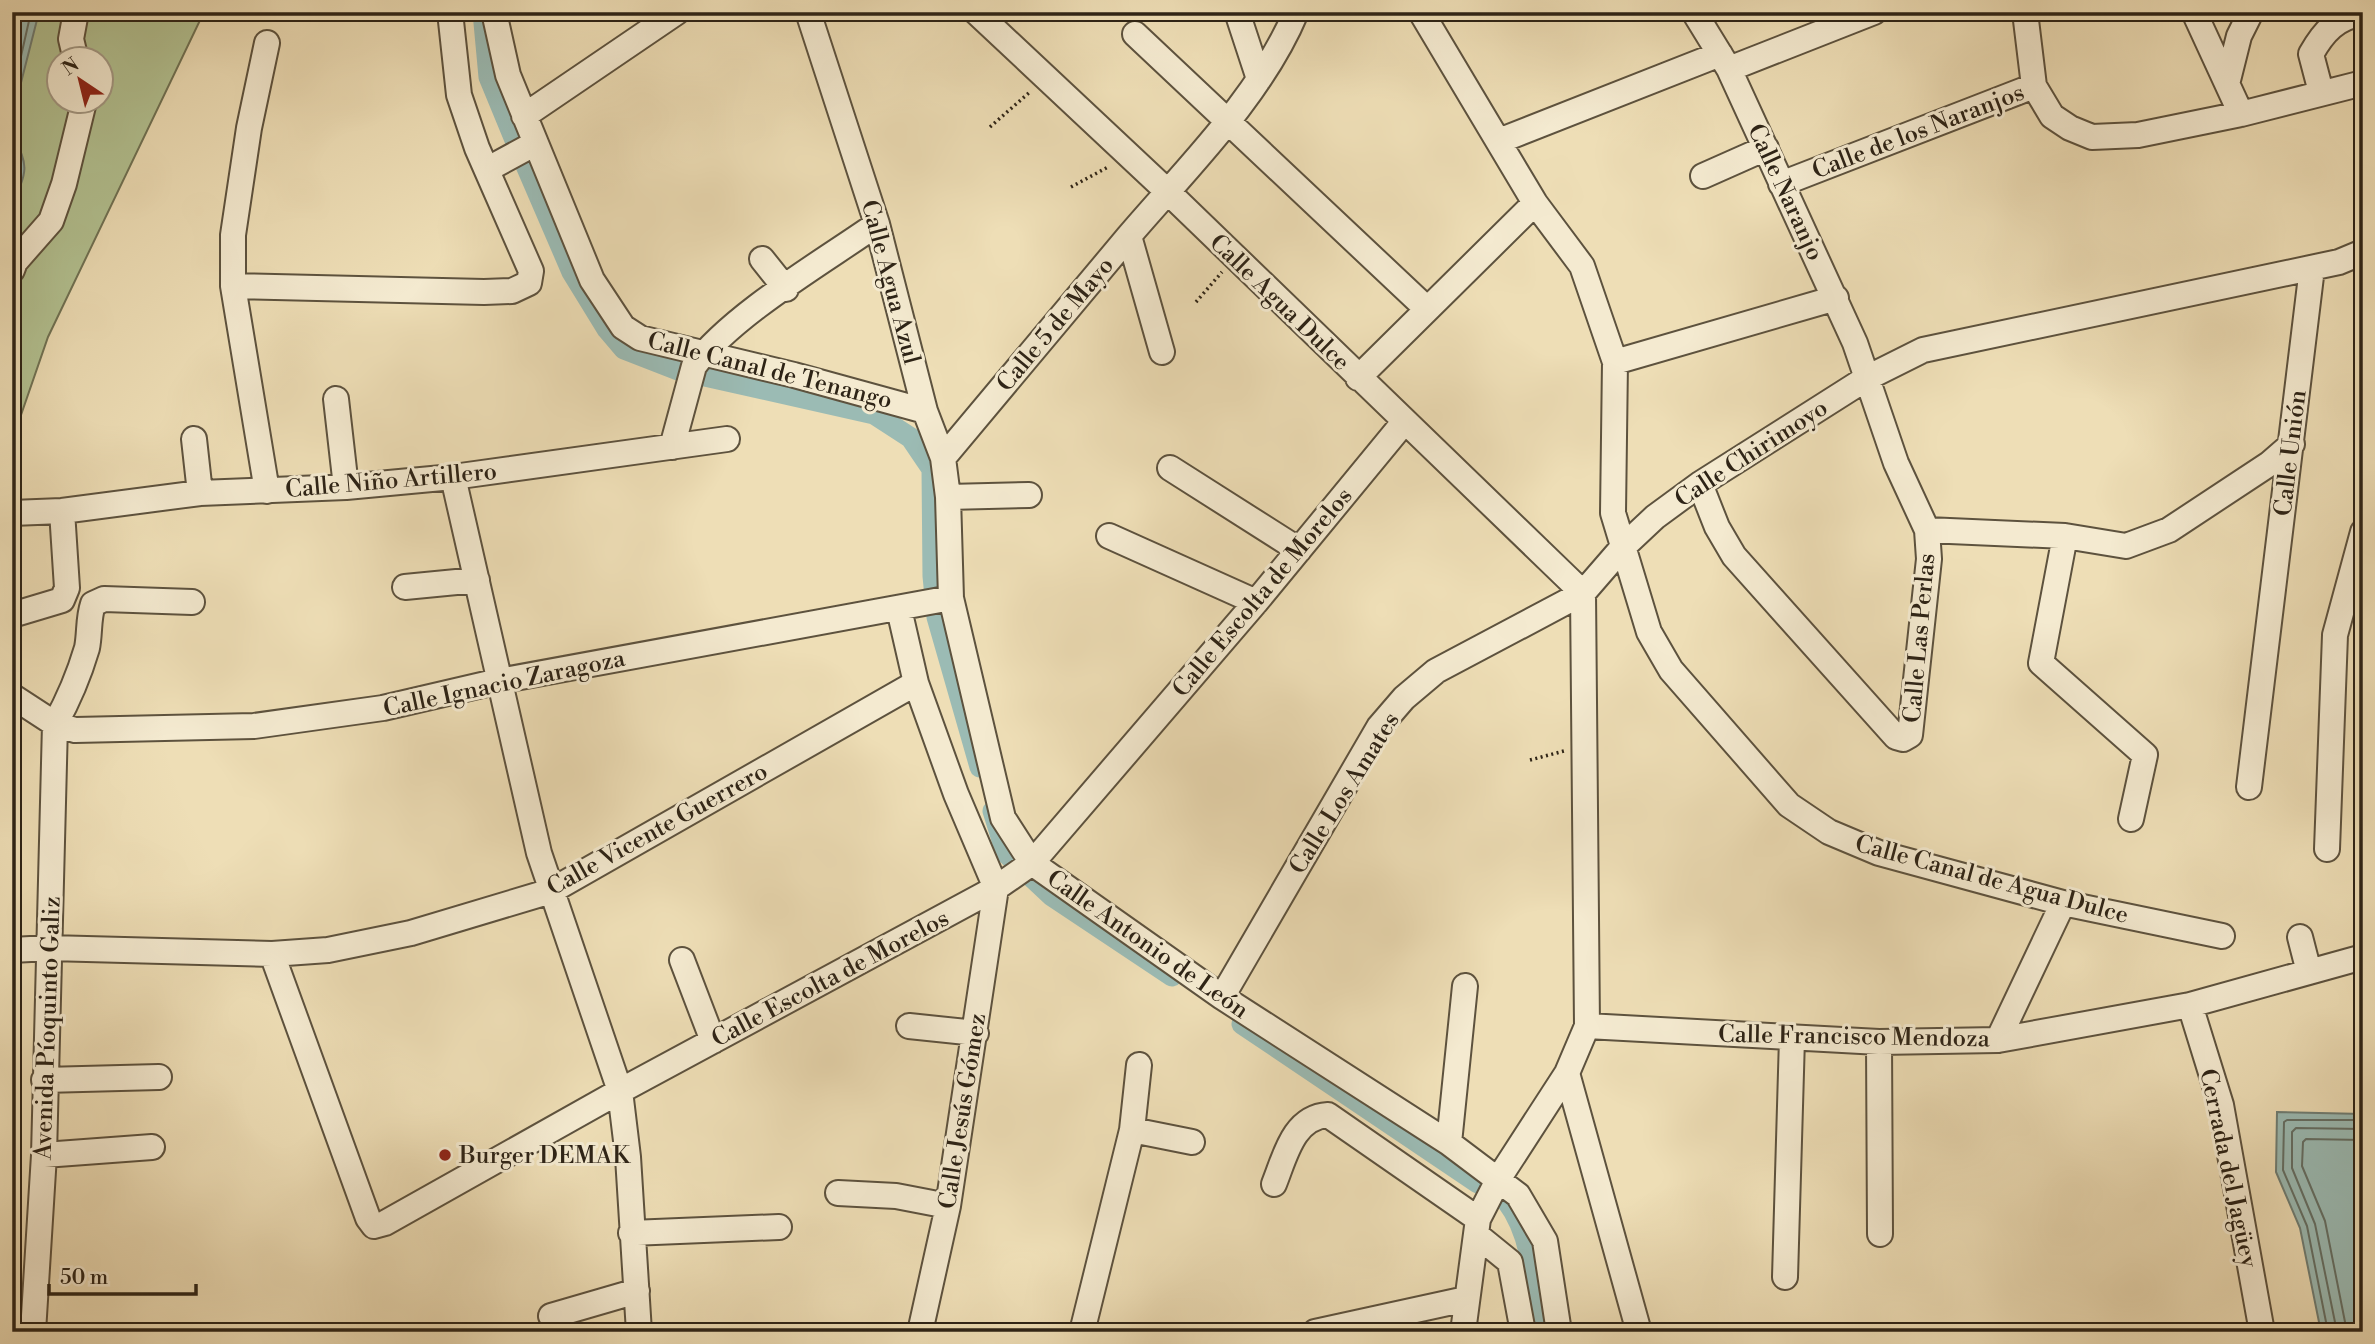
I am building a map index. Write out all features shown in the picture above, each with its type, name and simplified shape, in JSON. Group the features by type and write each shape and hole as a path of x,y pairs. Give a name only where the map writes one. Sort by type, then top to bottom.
{"street":[{"path":"73,46 76,12"},
{"name":"Calle Canal de Tenango","path":"450,12 459,95 477,148 512,156 623,327 695,369 806,377 925,411"},
{"name":"Calle Canal de Tenango","path":"233,286 512,291 528,283 531,271 512,156 524,116 508,75 494,12"},
{"path":"524,116 677,12"},
{"name":"Calle Agua Azul","path":"808,12 877,224 925,411 943,458 948,497 944,600"},
{"name":"Calle Agua Dulce","path":"976,12 1168,192 1583,593"},
{"path":"1237,12 1259,79"},
{"name":"Calle 5 de Mayo","path":"943,458 1168,192 1259,79 1283,43 1296,12"},
{"name":"Calle Canal de Agua Dulce","path":"1421,12 1535,203 1581,266 1615,362 1613,513 1649,632 1671,670 1789,805 1829,832 1879,853 2063,903 2222,936"},
{"name":"Calle Naranjo","path":"1694,12 1725,62 1766,148 1836,298 1867,378"},
{"path":"1499,141 1874,12"},
{"path":"2025,12 2034,86"},
{"path":"2194,12 2203,37 2228,80 2241,114"},
{"path":"2228,80 2239,36 2251,12"},
{"path":"2321,92 2311,54 2322,35 2349,14"},
{"path":"1135,34 1427,309"},
{"path":"267,43 249,128 233,235 233,286 267,491"},
{"name":"Calle de los Naranjos","path":"1781,184 2034,86 2052,116 2092,137 2138,135 2241,114 2363,83"},
{"path":"14,266 51,221 64,184 81,116"},
{"path":"1703,176 1766,148"},
{"path":"1358,378 1535,203"},
{"path":"727,439 672,447 695,369 726,331 877,224"},
{"path":"1129,236 1162,352"},
{"name":"Calle Chirimoyo","path":"1583,593 1622,548 1655,517 1700,484 1867,378 1923,350 1982,335 2180,298 2312,268 2363,252"},
{"path":"762,259 786,289"},
{"name":"Calle Unión","path":"2249,787 2312,268"},
{"path":"1615,362 1836,298"},
{"name":"Calle Las Perlas","path":"1700,484 1717,527 1734,556 1896,737 1903,739 1912,729 1928,559 1927,530 1896,463 1884,420 1867,378"},
{"path":"336,399 346,487"},
{"name":"Calle Escolta de Morelos","path":"272,954 374,1226 385,1223 1014,876 1256,602 1405,421"},
{"path":"194,439 200,494"},
{"path":"1927,530 2065,536 2126,546 2169,530 2269,464 2292,444"},
{"name":"Calle Niño Artillero","path":"12,513 62,511 200,494 346,487 453,477 672,447"},
{"path":"1170,468 1299,550"},
{"path":"453,477 499,681 551,891 620,1091 628,1157 639,1332"},
{"path":"948,497 1028,495"},
{"path":"12,615 62,600 67,588 62,511"},
{"path":"2327,849 2335,635 2363,532"},
{"path":"1109,536 1256,602"},
{"path":"2065,536 2041,663 2145,755 2131,819"},
{"path":"405,587 477,580"},
{"path":"1463,1332 1466,1299 1486,1207 1567,1073 1587,1026 1583,593"},
{"name":"Calle Los Amates","path":"1222,997 1379,727 1404,698 1436,671 1583,593"},
{"path":"12,696 55,724 72,694 88,644 88,617 93,604 104,599 192,602"},
{"name":"Calle Ignacio Zaragoza","path":"55,724 75,730 254,726 383,708 499,681 944,600"},
{"name":"Calle Antonio de León","path":"944,600 1003,818 1014,876 1222,997 1449,1143 1486,1207"},
{"path":"904,608 916,683 956,794 1014,876"},
{"name":"Calle Vicente Guerrero","path":"12,950 49,948 272,954 328,950 411,933 551,891 916,683"},
{"name":"Avenida Píoquinto Galiz","path":"33,1332 44,1155 55,724"},
{"name":"Calle Jesús Gómez","path":"920,1332 948,1206 975,1033 1014,876"},
{"path":"1998,1040 2063,903"},
{"path":"2300,937 2309,972"},
{"name":"Calle Francisco Mendoza","path":"1587,1026 1879,1042 1998,1040 2190,1005 2363,957"},
{"path":"682,960 713,1041"},
{"path":"1449,1143 1465,986"},
{"name":"Cerrada del Jagüey","path":"2190,1005 2221,1105 2262,1332"},
{"path":"909,1026 975,1033"},
{"path":"1786,1277 1792,1038"},
{"path":"1879,1042 1880,1234"},
{"path":"1082,1332 1132,1130 1139,1065"},
{"path":"1567,1073 1639,1332"},
{"path":"44,1080 159,1077"},
{"path":"1274,1184 1296,1131 1315,1116 1328,1115 1486,1207 1510,1262 1523,1332"},
{"path":"1132,1130 1192,1142"},
{"path":"44,1155 152,1147"},
{"path":"838,1194 896,1196 948,1206"},
{"path":"1486,1207 1518,1195 1545,1241 1559,1332"},
{"path":"631,1233 779,1227"},
{"path":"551,1316 637,1291"},
{"path":"1315,1332 1466,1299"}],"path":[{"path":"990,127 1045,78"},
{"path":"1071,187 1129,157"},
{"path":"1196,302 1235,258"},
{"path":"1530,760 1586,746"}],"green space":[{"path":"12,12 204,12 48,337 12,441"}],"water":[{"path":"12,12 39,12 12,118"},
{"path":"12,135 22,154 24,169 12,204"},
{"path":"2277,1112 2363,1114 2363,1332 2321,1332 2300,1228 2276,1172"}],"waterway":[{"path":"483,12 489,77 515,140 572,272 607,329 624,349 678,370 874,414 911,438 932,469 933,576 937,617 980,767"},
{"path":"993,811 1006,853 1052,896 1172,976"},
{"path":"1242,1024 1478,1183"},
{"path":"1506,1200 1516,1215 1528,1247 1534,1280 1538,1332"}],"place":[{"name":"Burger DEMAK","path":"445,1155"}]}
